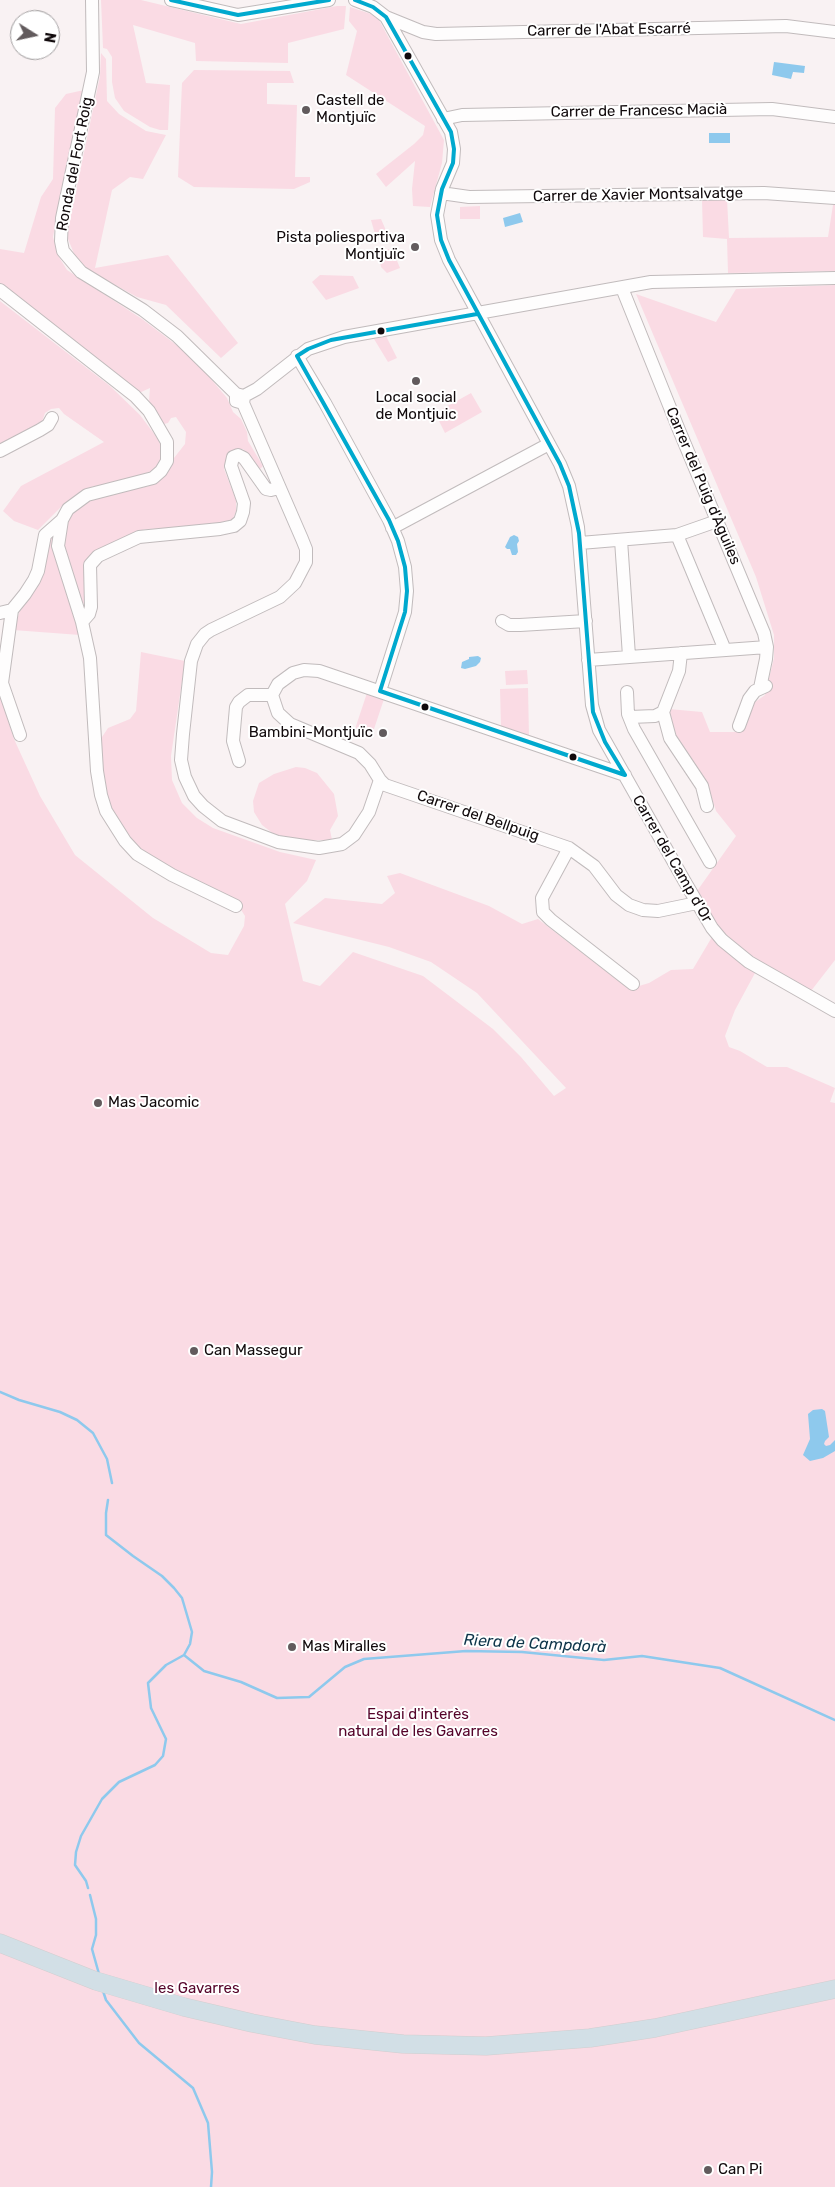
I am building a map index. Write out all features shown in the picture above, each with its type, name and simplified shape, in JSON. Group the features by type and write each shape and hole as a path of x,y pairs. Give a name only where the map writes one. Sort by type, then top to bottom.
{"highway":[{"path":"6,1946 96,1981 184,2008 252,2023 346,2039 403,2044 486,2046 590,2038 646,2029 835,1989"}],"street":[{"name":"Ronda del Fort Roig","path":"92,0 93,72 62,218 60,241 64,251 80,272 144,310 177,336 241,397"},
{"path":"178,1 238,15 329,0"},
{"path":"355,0 373,7 386,17 451,132 454,156 437,215 441,240 448,260 478,314"},
{"name":"Carrer de l'Abat Escarré","path":"386,17 423,32 436,34 780,26 835,32"},
{"name":"Carrer de Francesc Macià","path":"443,119 462,115 765,109 835,116"},
{"name":"Carrer de Xavier Montsalvatge","path":"442,193 478,197 764,193 835,198"},
{"path":"380,780 369,812 354,835 342,844 319,848 278,842 222,820 208,810 194,796 185,777 181,760 183,734 191,661 197,644 211,630 280,597 295,583 306,562 304,544 241,397 258,389 308,349 331,340 658,281 835,278"},
{"name":"Carrer del Puig d'Àguiles","path":"622,288 764,632 767,647 763,687 755,691 749,699 739,726"},
{"path":"0,290 135,396 149,410 167,442 167,461 157,475 148,480 87,495 68,509 62,520 58,546 82,622 92,670 97,772 100,795 106,811 125,841 137,854 172,875 236,906"},
{"name":"Carrer del Camp d'Or","path":"478,314 549,444 569,486 580,543 592,705 596,721 605,742 712,928 730,948 749,962 835,1011"},
{"path":"297,356 392,528 405,566 407,596 401,628 380,691"},
{"path":"0,451 48,425 52,418"},
{"path":"392,528 549,444"},
{"path":"82,622 91,607 90,565 98,556 139,536 220,529 234,526 240,521 244,503 231,466 233,457 238,455 244,458 266,489 279,488"},
{"path":"20,735 2,683 6,611 25,594 34,580 38,571 44,535 62,520"},
{"path":"580,543 678,535 717,521"},
{"path":"678,535 725,650"},
{"path":"621,540 629,656"},
{"path":"502,621 509,625 586,621"},
{"path":"588,660 767,647"},
{"path":"682,653 678,671 663,712 670,738 702,786 707,806"},
{"path":"239,761 233,742 236,706 248,696 272,696 278,684 288,675 304,670 319,671 380,691 624,775"},
{"path":"627,692 628,714 634,729 710,862"},
{"name":"Carrer del Bellpuig","path":"272,696 278,713 290,724 359,753 370,764 380,780 392,787 568,848 594,866 616,894 629,905 643,910 658,911 697,903"},
{"path":"630,716 655,716 663,712"},
{"path":"568,848 542,898 543,912 633,984"}],"green space":[{"path":"101,0 141,0 241,24 337,6 346,6 344,29 288,43 288,63 196,61 195,43 133,25 146,83 170,85 168,130 160,130 150,127 124,111 115,98 112,82 112,57 107,49 103,48"},
{"path":"350,7 371,14 379,20 444,140 442,163 430,207 413,206 412,189 415,161 386,187 376,174 414,144 423,135 425,126 346,75 357,31 349,21"},
{"path":"101,53 106,59 107,101 119,114 146,131 166,135 143,179 130,177 112,190 95,268 168,255 238,343 221,358 166,305 137,297 88,270 75,256 68,239 68,229 100,76"},
{"path":"194,70 290,71 294,83 267,83 267,104 297,105 295,177 310,177 310,182 294,189 194,187 178,177 182,83"},
{"path":"84,90 61,190 53,237 59,257 67,270 142,319 179,347 205,372 227,398 233,412 241,419 247,432 248,441 263,466 260,469 243,449 236,449 227,455 224,469 236,500 236,511 233,519 228,522 179,528 146,529 95,551 86,605 80,601 65,554 66,526 70,517 76,509 93,497 149,486 158,481 167,473 174,458 185,444 186,432 176,417 171,418 168,423 164,424 151,408 149,401 150,388 139,393 0,285 0,249 24,253 41,197 53,179 55,108 66,94"},
{"path":"727,199 729,238 828,237 833,205 835,205 835,271 728,273 727,239 703,237 702,200"},
{"path":"480,206 480,219 460,219 460,207"},
{"path":"381,219 391,242 375,234 371,220"},
{"path":"389,249 393,251 400,268 387,273 381,267 378,252"},
{"path":"320,275 353,276 359,288 326,300 312,282"},
{"path":"835,285 835,960 811,991 762,963 734,943 714,922 697,891 736,836 716,811 707,783 670,729 669,709 702,712 710,732 742,732 745,716 751,705 765,695 774,658 774,635 756,577 636,294 716,322 736,289"},
{"path":"0,301 110,386 140,415 158,439 162,449 161,461 152,471 131,479 91,487 65,503 38,530 14,521 3,511 21,486 104,442 64,414 59,408 51,409 45,413 41,425 0,446"},
{"path":"386,336 397,358 388,362 374,339"},
{"path":"471,393 482,412 445,433 435,413"},
{"path":"48,538 54,538 80,635 13,630 20,611 36,588"},
{"name":"Espai d'interès natural de les Gavarres","path":"141,652 185,661 171,756 172,780 182,803 197,818 213,828 280,852 316,860 307,881 285,904 303,981 320,986 353,952 423,976 493,1029 521,1057 554,1096 566,1088 477,993 431,962 389,947 293,923 325,898 382,904 395,893 387,876 400,873 489,906 522,924 538,919 629,989 649,983 671,970 693,969 712,937 730,955 755,973 735,1010 725,1036 729,1047 740,1051 767,1067 787,1067 835,1088 830,1102 835,1103 835,2187 0,2187 0,694 14,739 40,796 75,855 153,918 211,953 228,955 244,926 245,916 236,902 183,877 131,843 109,805 102,777 100,740 108,728 130,719 136,711"},
{"path":"527,670 528,684 506,685 505,671"},
{"path":"528,688 529,737 501,727 500,689"},
{"path":"367,693 384,699 372,735 355,729"},
{"path":"296,767 305,768 317,773 334,794 338,816 330,830 332,840 304,840 275,835 262,825 254,812 253,801 259,783 274,774"}],"water":[{"path":"774,62 805,66 804,73 793,72 791,79 772,75"},
{"path":"709,133 730,133 730,143 709,143"},
{"path":"520,213 523,222 505,227 503,218"},
{"path":"514,535 518,537 519,541 517,544 518,552 516,555 512,555 510,549 505,547 510,537"},
{"path":"478,656 481,658 476,666 465,669 461,668 462,662 469,659 469,657"},
{"path":"822,1409 825,1411 829,1437 824,1444 826,1446 830,1445 835,1440 835,1451 823,1458 810,1461 803,1455 810,1439 808,1414 813,1410"}],"waterway":[{"path":"0,1392 19,1400 60,1412 77,1420 93,1433 107,1459 112,1483"},
{"path":"88,1888 86,1881 75,1865 76,1852 81,1836 102,1799 119,1782 155,1765 163,1756 166,1739 151,1708 148,1683 166,1665 184,1655 190,1644 192,1632 182,1598 174,1588 162,1576 106,1535 108,1500"},
{"name":"Riera de Campdorà","path":"184,1655 204,1671 241,1682 277,1698 309,1697 345,1667 364,1659 466,1651 522,1652 604,1660 642,1656 720,1668 835,1720"},
{"path":"90,1895 96,1919 96,1935 92,1949 99,1974"},
{"path":"103,1991 106,2000 139,2043 193,2088 208,2123 212,2172 211,2187"}],"transit line":[{"path":"171,0 238,15 329,0"},
{"path":"355,0 373,7 386,17 451,132 454,149 453,163 442,189 437,215 441,240 449,260 560,464 569,486 579,533 593,712 605,742 625,775"},
{"path":"477,314 331,340 308,349 297,356 389,520 398,541 405,567 407,591 405,612 380,691 625,775"}],"place":[{"name":"Castell de Montjuïc","path":"306,110"},
{"name":"Pista poliesportiva Montjuïc","path":"415,247"},
{"name":"Local social de Montjuic","path":"416,381"},
{"name":"Bambini-Montjuïc","path":"383,733"},
{"name":"Mas Jacomic","path":"98,1103"},
{"name":"Can Massegur","path":"194,1351"},
{"name":"Mas Miralles","path":"292,1647"},
{"name":"Can Pi","path":"708,2170"}],"park label":[{"name":"les Gavarres","path":"197,1989"}]}
